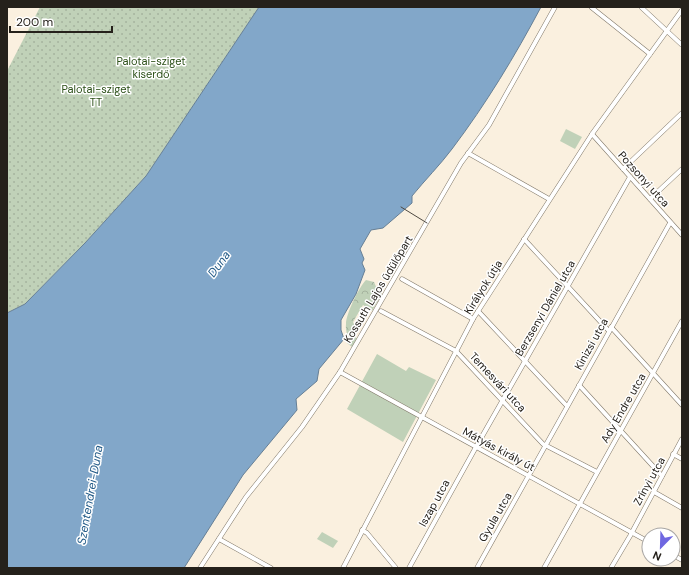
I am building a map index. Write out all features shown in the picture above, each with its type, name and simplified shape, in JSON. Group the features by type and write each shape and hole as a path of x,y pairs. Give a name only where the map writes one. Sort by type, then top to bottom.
{"street":[{"name":"Kossuth Lajos üdülőpart","path":"200,568 246,497 302,427 340,372 468,153 489,125 555,7"},
{"path":"591,7 650,54"},
{"path":"641,7 666,32 682,45"},
{"name":"Királyok útja","path":"343,568 473,319 592,134 682,11"},
{"path":"623,169 682,113"},
{"name":"Pozsonyi utca","path":"592,134 682,235"},
{"path":"468,153 549,199"},
{"path":"650,199 682,169"},
{"name":"Berzsenyi Dániel utca","path":"476,447 630,177"},
{"name":"Kinizsi utca","path":"530,476 567,406 670,222"},
{"path":"524,239 682,405"},
{"path":"402,279 473,319"},
{"name":"Temesvári utca","path":"381,311 456,351 546,445 596,472"},
{"path":"478,311 524,362 567,406"},
{"name":"Ady Endre utca","path":"544,568 596,472 682,321"},
{"name":"Mátyás király út","path":"340,372 641,537"},
{"path":"579,385 662,476"},
{"name":"Zrínyi utca","path":"611,568 682,439"},
{"name":"Iszap utca","path":"409,568 476,447"},
{"path":"674,454 682,459"},
{"name":"Gyula utca","path":"477,568 530,476"},
{"path":"654,492 682,508"},
{"path":"362,530 396,568"},
{"path":"218,539 271,568"}],"green space":[{"name":"Palotai-sziget TT","path":"40,7 259,7 146,176 85,243 25,304 7,313 7,71"},
{"path":"566,129 582,137 575,149 560,141"},
{"path":"366,280 374,282 377,289 382,294 372,311 363,305 353,322 357,331 355,336 357,339 352,347 347,343 348,338 346,327 348,314 353,301"},
{"path":"377,354 406,371 409,367 436,380 403,442 347,409"},
{"path":"322,532 338,541 333,548 317,539"}],"water":[{"path":"259,7 541,7 521,44 465,132 443,161 412,196 412,203 383,228 371,230 360,249 364,259 362,263 365,270 356,294 341,320 341,330 344,339 319,369 317,381 296,399 297,410 243,475 184,568 7,568 7,313 25,304 85,243 146,176"}],"railway":[{"path":"401,207 427,223"}],"park label":[{"name":"Palotai-sziget kiserdő","path":"151,67"}],"water label":[{"name":"Duna","path":"219,264"},
{"name":"Szentendrei-Duna","path":"90,495"}]}
